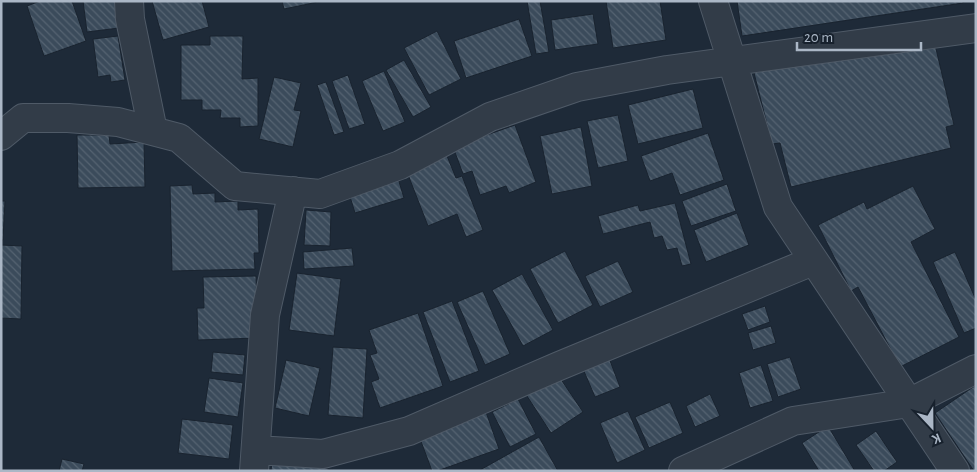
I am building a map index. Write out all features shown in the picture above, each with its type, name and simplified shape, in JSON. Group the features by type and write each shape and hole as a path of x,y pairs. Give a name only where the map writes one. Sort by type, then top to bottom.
{"street":[{"path":"129,1 130,19 153,131"},
{"path":"713,1 778,207 955,471"},
{"path":"1,136 23,118 68,118 118,122 179,138 235,186 320,194 400,165 490,117 577,87 667,70 976,28"},
{"path":"293,191 264,315 255,460 323,454 409,431 559,366 814,261"},
{"path":"683,471 793,421 909,403 976,368"}],"building":[{"path":"40,1 72,1 86,41 44,56 27,6"},
{"path":"83,1 116,1 119,28 87,32"},
{"path":"152,1 202,1 209,27 163,40"},
{"path":"282,1 323,1 284,9"},
{"path":"527,1 540,1 549,52 536,54"},
{"path":"606,1 660,1 666,40 613,48"},
{"path":"737,1 963,1 963,3 742,36"},
{"path":"593,14 598,44 555,50 551,20"},
{"path":"519,19 532,56 466,78 454,41"},
{"path":"437,31 461,79 429,95 404,48"},
{"path":"118,36 125,80 111,82 110,75 98,77 93,39"},
{"path":"210,36 243,36 242,79 258,78 258,126 240,127 240,118 220,118 221,110 202,110 202,100 181,100 181,45 210,45"},
{"path":"933,36 954,125 946,127 951,148 791,187 780,143 772,144 754,73 849,50"},
{"path":"404,60 431,107 413,117 386,70"},
{"path":"384,71 405,122 383,131 362,81"},
{"path":"348,75 365,124 349,129 332,81"},
{"path":"274,77 301,83 294,110 301,111 293,147 259,139"},
{"path":"326,82 344,132 334,135 317,85"},
{"path":"693,89 703,128 638,144 628,105"},
{"path":"618,115 628,161 598,168 587,121"},
{"path":"515,125 536,182 509,193 506,186 480,195 472,171 463,174 453,147"},
{"path":"581,127 592,186 552,194 540,136"},
{"path":"708,133 724,180 680,195 672,173 650,181 641,156"},
{"path":"77,135 109,135 110,144 144,142 145,187 78,188"},
{"path":"445,151 456,178 462,176 483,230 466,237 457,214 428,226 405,167"},
{"path":"397,175 404,198 355,213 348,190"},
{"path":"727,184 736,211 691,226 682,201"},
{"path":"192,185 193,194 215,193 215,202 238,201 238,210 258,209 259,253 254,253 255,269 172,271 170,186"},
{"path":"913,186 935,229 911,242 959,337 900,367 858,287 851,291 818,225 864,202 867,209"},
{"path":"1,201 5,201 3,240 1,240"},
{"path":"675,203 691,264 682,266 677,248 667,250 662,236 654,238 650,222 603,234 598,216 638,205 640,211"},
{"path":"306,210 331,212 330,246 304,245"},
{"path":"737,213 749,245 706,262 694,230"},
{"path":"1,245 22,246 21,319 1,318"},
{"path":"352,248 354,266 304,269 303,252"},
{"path":"565,251 593,305 558,323 530,269"},
{"path":"955,252 976,300 976,328 964,333 933,262"},
{"path":"618,261 633,292 600,307 585,276"},
{"path":"297,273 341,279 334,336 289,330"},
{"path":"522,274 553,330 523,346 492,290"},
{"path":"256,276 258,338 198,340 197,308 204,308 203,277"},
{"path":"483,291 510,354 485,365 457,302"},
{"path":"452,301 479,371 450,382 423,312"},
{"path":"765,306 770,322 748,330 742,314"},
{"path":"418,313 443,386 380,408 371,382 379,379 370,355 377,353 369,330"},
{"path":"771,326 776,343 753,350 748,333"},
{"path":"333,347 367,349 363,418 328,415"},
{"path":"213,352 245,355 243,375 211,372"},
{"path":"790,357 801,389 778,397 767,364"},
{"path":"609,358 620,387 595,397 583,369"},
{"path":"286,360 320,368 309,416 275,408"},
{"path":"761,365 773,401 750,408 739,373"},
{"path":"556,372 583,412 551,433 525,393"},
{"path":"209,378 243,383 238,417 204,412"},
{"path":"976,385 976,471 974,471 935,413"},
{"path":"710,394 720,416 695,427 686,406"},
{"path":"518,399 536,434 510,447 492,412"},
{"path":"670,402 683,433 649,448 635,417"},
{"path":"628,411 645,450 617,463 600,423"},
{"path":"486,412 499,449 437,471 432,471 419,436"},
{"path":"182,419 233,425 229,459 178,453"},
{"path":"828,426 855,471 819,471 802,443"},
{"path":"876,431 897,462 884,471 874,471 856,445"},
{"path":"539,437 558,471 480,470"},
{"path":"62,459 84,464 82,471 59,471"},
{"path":"272,460 333,470 333,471 271,471"}]}
